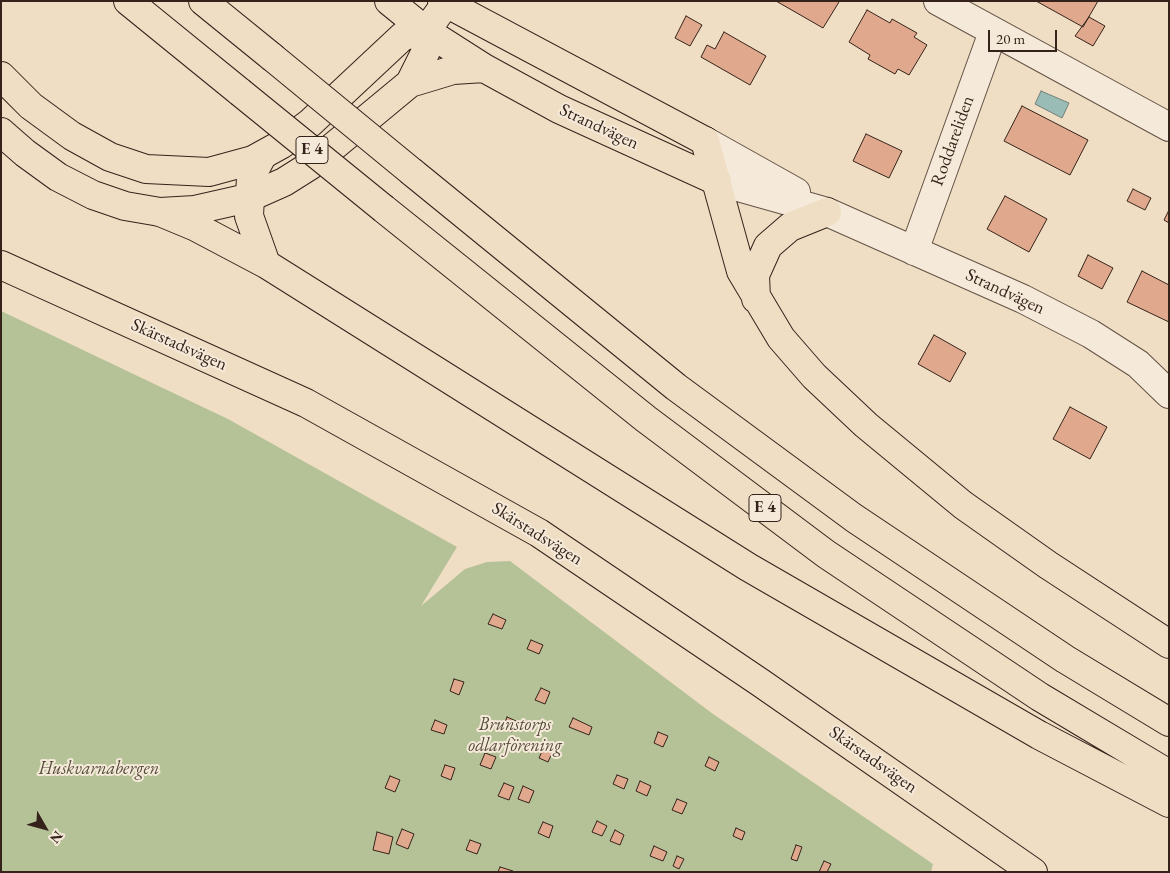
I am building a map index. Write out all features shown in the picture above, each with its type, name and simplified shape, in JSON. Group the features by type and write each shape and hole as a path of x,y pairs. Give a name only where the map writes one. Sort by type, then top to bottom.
{"main road":[{"name":"E 4","path":"128,1 646,419 826,554 1040,697 1169,774"},
{"name":"E 4","path":"203,1 676,387 854,518 1065,659 1169,722"},
{"name":"Strandvägen","path":"389,1 426,31 484,68 558,109 717,181"},
{"name":"Strandvägen","path":"444,2 705,141"},
{"path":"410,83 426,51 426,31 444,2"},
{"path":"1,76 32,106 72,136 110,157 146,169 209,172 262,156 282,144 310,123 403,36 426,31"},
{"path":"160,212 195,210 248,198 284,182 311,165 410,83 453,70 484,68"},
{"path":"1,132 24,153 58,178 125,206 160,212 196,227 266,264 748,567 1039,735 1169,802"},
{"path":"705,141 741,271 781,338 814,376 866,424 963,505 1048,565 1169,644"},
{"path":"262,156 251,177 248,198 249,216 266,264"},
{"path":"756,299 755,275 768,246 790,227 827,212"},
{"name":"Skärstadsvägen","path":"1,264 306,403 538,533 761,683 1033,872"}],"street":[{"path":"938,1 1169,127"},
{"name":"Roddareliden","path":"914,251 993,32"},
{"name":"Strandvägen","path":"705,141 780,182 827,212 1023,299 1091,334 1138,364 1169,394"},
{"name":"Strandvägen","path":"717,181 827,212"}],"green space":[{"path":"1,311 228,419 457,547 421,606 465,569 487,562 510,561 713,714 933,864 931,872 1,872"}],"water":[{"path":"1041,91 1069,103 1062,118 1035,104"}],"building":[{"path":"776,1 838,1 839,2 823,28"},
{"path":"1036,1 1098,1 1083,27"},
{"path":"867,10 890,23 892,19 917,33 914,37 927,45 909,75 898,69 895,74 868,59 870,55 849,42"},
{"path":"686,16 702,25 690,46 675,38"},
{"path":"1089,17 1105,26 1093,46 1075,36"},
{"path":"724,32 766,56 750,85 701,57 707,45 715,49"},
{"path":"1022,106 1088,140 1070,175 1004,141"},
{"path":"866,134 902,151 889,178 853,161"},
{"path":"1133,189 1151,198 1145,210 1127,201"},
{"path":"1005,196 1047,219 1029,252 987,229"},
{"path":"1169,210 1169,223 1164,220"},
{"path":"1088,255 1113,268 1102,289 1078,276"},
{"path":"1142,271 1169,285 1169,322 1127,302"},
{"path":"934,335 966,353 950,382 918,364"},
{"path":"1070,407 1107,427 1090,459 1053,439"},
{"path":"493,614 506,620 502,629 488,624"},
{"path":"531,640 543,645 539,654 527,649"},
{"path":"454,679 464,682 459,695 450,691"},
{"path":"541,688 550,692 545,704 535,700"},
{"path":"507,717 516,721 512,732 503,728"},
{"path":"573,718 592,727 589,735 569,727"},
{"path":"435,720 447,725 444,734 431,730"},
{"path":"658,732 668,736 663,747 654,743"},
{"path":"544,747 553,751 548,762 539,758"},
{"path":"485,753 496,757 491,769 480,765"},
{"path":"709,757 719,762 715,771 705,766"},
{"path":"445,765 455,768 451,780 441,776"},
{"path":"617,775 628,779 624,789 613,784"},
{"path":"390,776 400,780 395,792 385,788"},
{"path":"640,781 651,786 647,796 636,791"},
{"path":"504,783 514,787 509,800 498,796"},
{"path":"523,786 534,791 529,803 518,799"},
{"path":"677,799 687,803 682,814 672,810"},
{"path":"597,821 607,826 602,836 592,832"},
{"path":"543,822 553,826 549,838 538,833"},
{"path":"736,828 745,832 742,840 733,836"},
{"path":"402,829 414,834 408,849 396,844"},
{"path":"615,830 624,835 620,845 610,841"},
{"path":"377,832 393,837 389,854 373,850"},
{"path":"470,840 481,844 477,854 466,850"},
{"path":"796,845 802,847 797,861 791,859"},
{"path":"654,846 667,852 663,861 650,856"},
{"path":"677,856 684,859 679,869 673,866"},
{"path":"824,861 831,864 827,872 819,872"},
{"path":"500,867 513,871 498,872"}],"park label":[{"name":"Brunstorps odlarförening","path":"515,735"},
{"name":"Huskvarnabergen","path":"99,769"}]}
